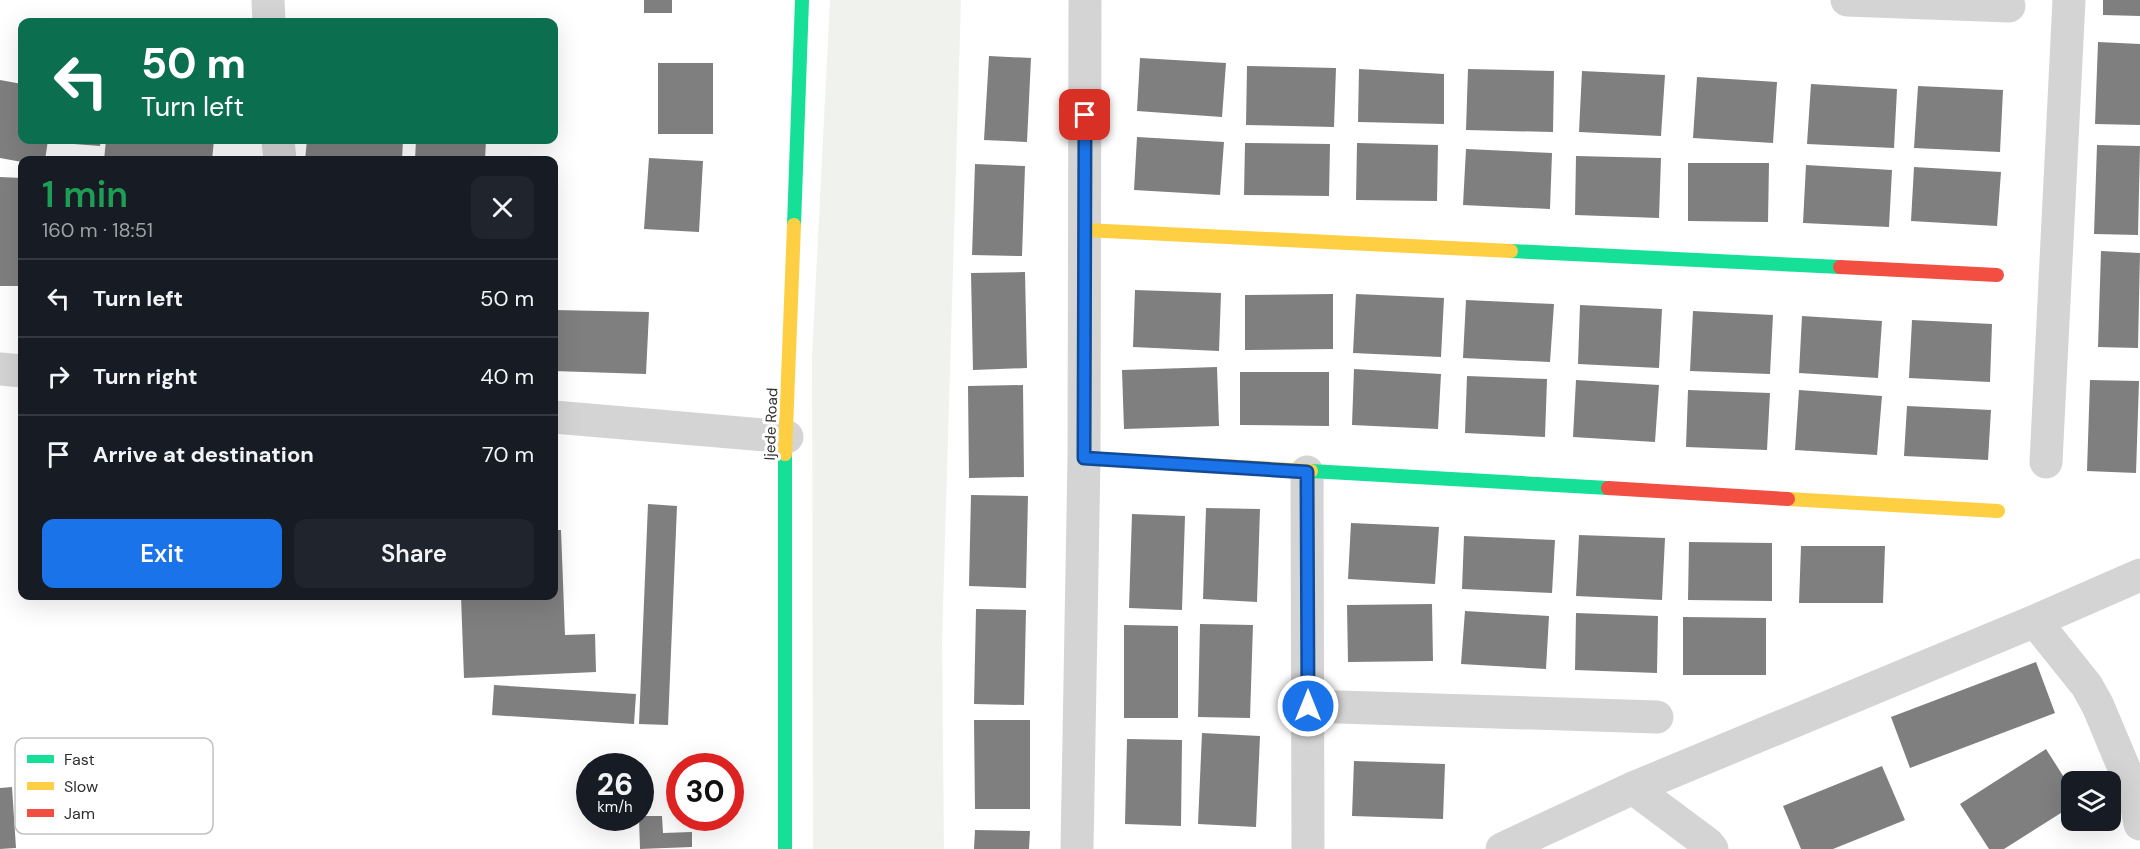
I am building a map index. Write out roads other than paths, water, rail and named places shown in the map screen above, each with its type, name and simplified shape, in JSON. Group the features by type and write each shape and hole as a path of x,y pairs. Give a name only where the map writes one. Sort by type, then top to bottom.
{"street":[{"path":"268,0 269,18"},
{"name":"Ijede Road","path":"785,849 785,462 802,0"},
{"path":"1077,849 1084,458 1085,0"},
{"path":"1847,0 2009,6"},
{"path":"2046,462 2069,0"},
{"path":"1085,230 1997,274"},
{"path":"0,369 18,371"},
{"path":"558,417 787,437"},
{"path":"1084,458 1998,511"},
{"path":"1307,472 1308,849"},
{"path":"1502,849 1633,788 2036,621 2140,575"},
{"path":"2036,621 2087,686 2098,706 2137,791 2140,824"},
{"path":"1308,706 1657,717"},
{"path":"1633,788 1712,849"}]}
